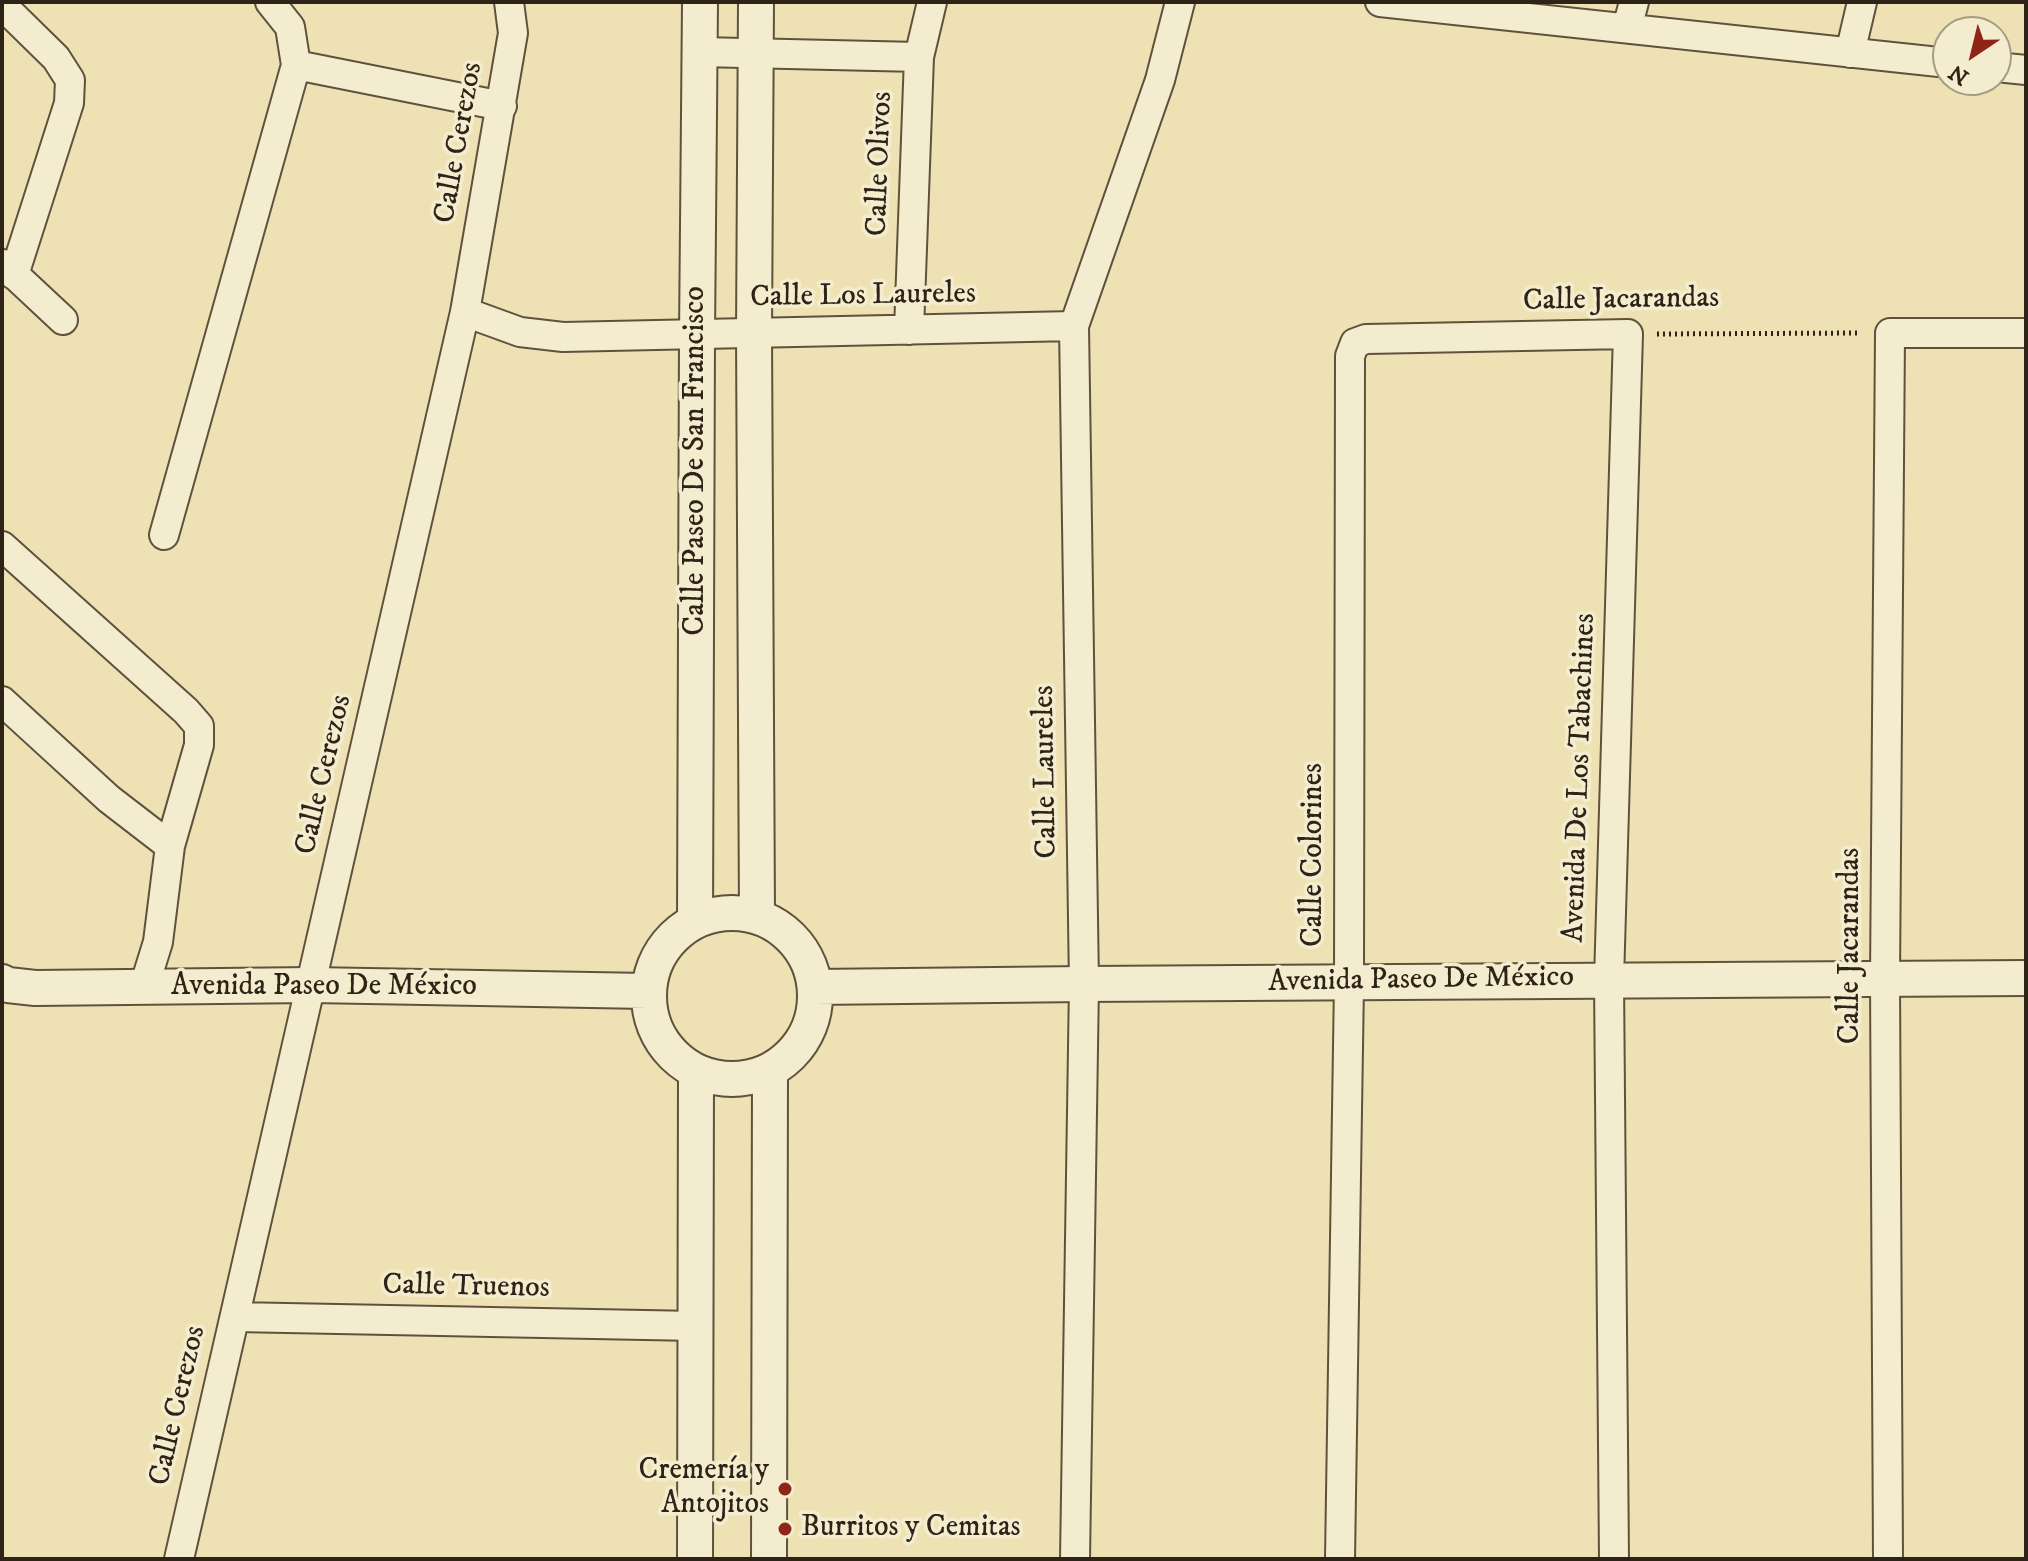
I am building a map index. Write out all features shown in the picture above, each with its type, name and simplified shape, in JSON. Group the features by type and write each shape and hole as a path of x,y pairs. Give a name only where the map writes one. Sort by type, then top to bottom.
{"street":[{"path":"164,535 296,65 290,27 270,2"},
{"name":"Calle Cerezos","path":"179,1559 465,312 513,33 509,2"},
{"name":"Calle Paseo De San Francisco","path":"695,920 700,2"},
{"name":"Calle Paseo De San Francisco","path":"756,2 757,916"},
{"name":"Calle Olivos","path":"909,330 919,57 932,2"},
{"name":"Calle Laureles","path":"1075,1559 1084,984 1074,326 1160,80 1180,2"},
{"path":"1380,2 1630,15 1850,53 1932,61"},
{"path":"1850,53 1862,2"},
{"path":"2,5 56,58 70,80 69,103 8,269 63,320"},
{"path":"700,52 919,57"},
{"path":"296,65 502,106"},
{"name":"Calle Los Laureles","path":"465,312 520,332 563,337 1074,326"},
{"path":"1890,333 2026,333"},
{"name":"Calle Jacarandas","path":"1888,1559 1885,979 1890,333"},
{"name":"Calle Jacarandas","path":"1355,343 1366,339 1628,334"},
{"name":"Avenida De Los Tabachines","path":"1614,1559 1609,980 1628,334"},
{"name":"Calle Colorines","path":"1340,1559 1349,983 1350,356 1355,343"},
{"path":"2,546 199,726 199,745 170,846 158,942 144,987"},
{"path":"2,701 109,799 170,846"},
{"path":"726,912 757,916 786,932 806,957 815,987 812,1021 796,1050 770,1071 746,1079 720,1079 696,1072 670,1052 653,1024 647,991 654,962 671,937 695,920 726,912"},
{"name":"Avenida Paseo De México","path":"815,987 2026,978"},
{"name":"Avenida Paseo De México","path":"2,982 35,988 312,985 647,991"},
{"path":"769,1559 770,1071"},
{"path":"695,1559 696,1072"},
{"name":"Calle Truenos","path":"235,1317 696,1326"}],"path":[{"name":"Calle Jacarandas","path":"1628,334 1890,333"}],"place":[{"name":"Cremería y Antojitos","path":"785,1489"},
{"name":"Burritos y Cemitas","path":"785,1529"}]}
